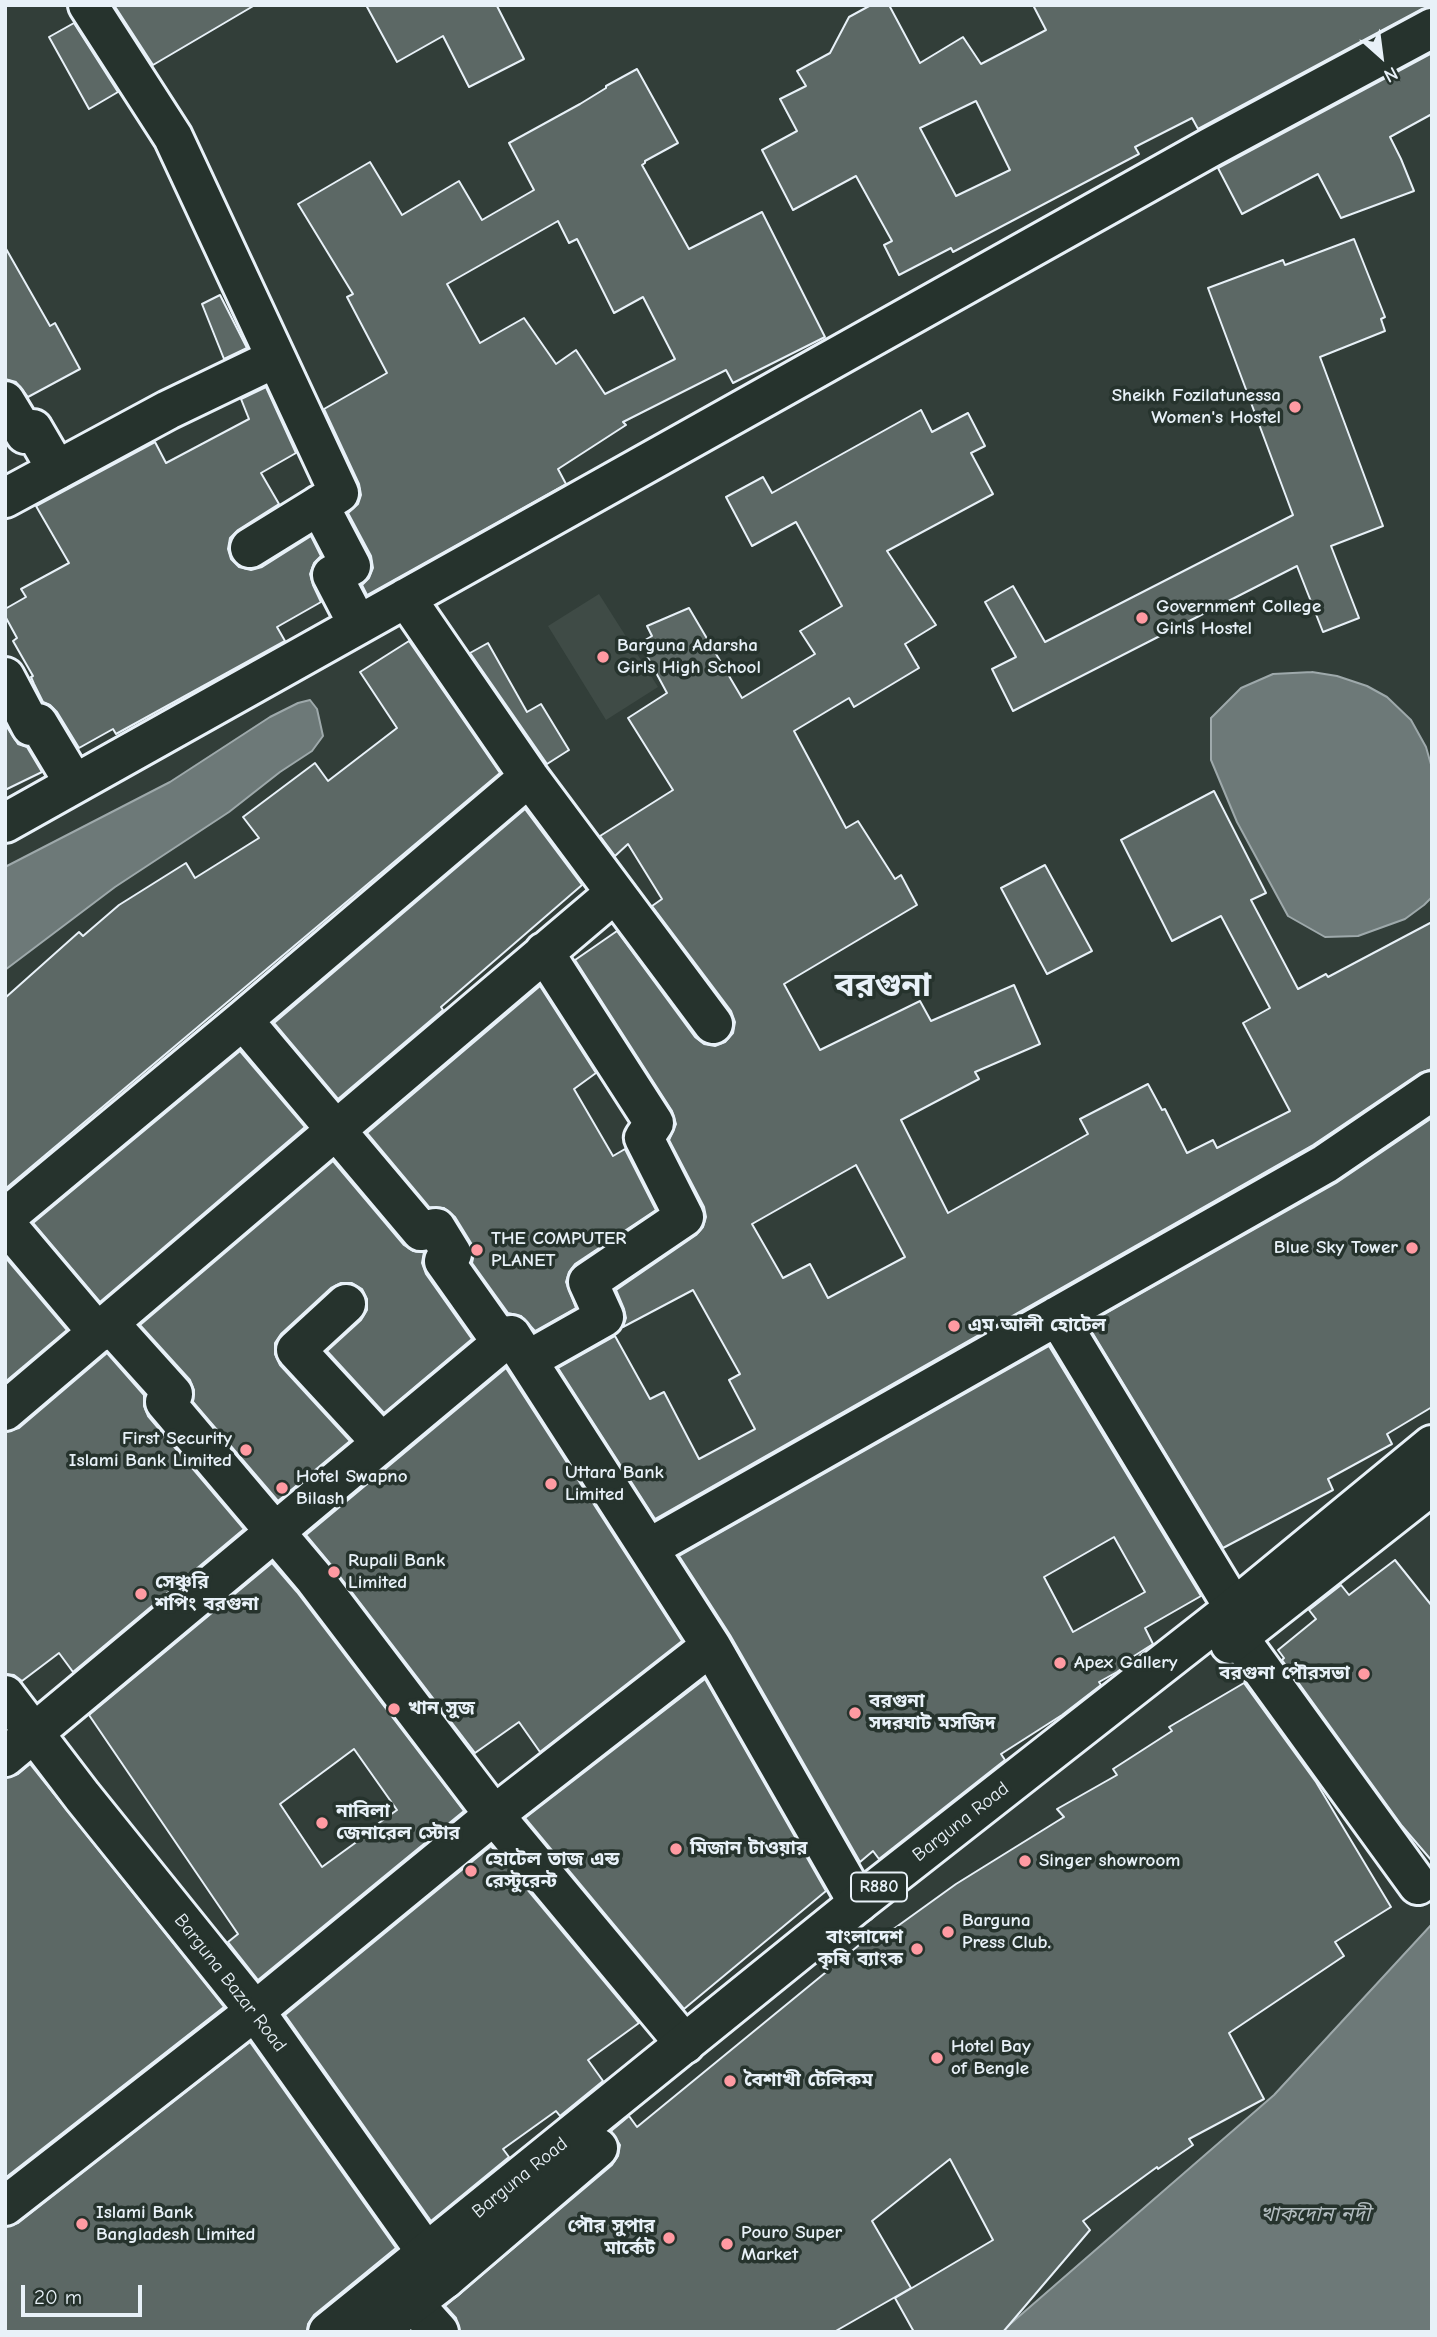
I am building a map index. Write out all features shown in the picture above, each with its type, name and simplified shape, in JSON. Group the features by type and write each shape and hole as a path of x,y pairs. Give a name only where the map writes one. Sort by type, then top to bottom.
{"street":[{"path":"88,5 173,137 339,493 250,548"},
{"path":"5,823 1187,161 1432,28"},
{"path":"5,498 168,410 276,358"},
{"path":"5,401 25,434 33,429 57,470"},
{"path":"319,505 351,566 332,575 358,625"},
{"path":"406,598 529,777 713,1024"},
{"path":"5,677 31,726 38,723 74,783"},
{"path":"5,1218 529,777"},
{"path":"5,1411 615,893"},
{"path":"5,1757 381,1442 515,1351 604,1317 588,1282 684,1217 645,1138 654,1123 544,952"},
{"path":"243,1020 421,1231 436,1228 452,1254 444,1261 515,1351 712,1646 858,1903"},
{"path":"649,1548 1325,1164 1432,1091"},
{"path":"5,1223 103,1328 173,1394 165,1402 314,1578 494,1815 685,2044"},
{"path":"346,1304 296,1349 381,1442"},
{"path":"1057,1316 1236,1623 1418,1885"},
{"name":"Barguna Road","path":"328,2332 436,2267 868,1921 1236,1623 1432,1445"},
{"name":"Barguna Road","path":"376,2332 413,2303 436,2267 685,2044 858,1903 1236,1623 1432,1485"},
{"path":"5,2206 255,2011 494,1815 712,1646"},
{"name":"Barguna Bazar Road","path":"5,1695 98,1817 255,2011 436,2267"},
{"path":"413,2303 439,2332"}],"shaded area":[{"name":"Barguna Adarsha Girls High School","path":"599,594 658,687 606,720 548,626"}],"water":[{"path":"1312,672 1337,676 1367,686 1387,697 1411,720 1426,747 1432,768 1432,897 1405,919 1358,936 1325,937 1288,916 1237,822 1211,760 1211,718 1241,688 1273,674"},
{"path":"310,700 317,709 323,736 312,751 229,812 115,887 5,970 5,867 170,782 270,717"},
{"name":"খাকদোন নদী","path":"1432,1924 1432,2332 1001,2332 1274,2095"}],"building":[{"path":"114,5 255,5 153,65"},
{"path":"366,5 499,5 497,6 524,59 469,87 443,36 397,62"},
{"path":"871,5 889,5 920,63 963,37 981,64 1046,30 1033,5 1432,6 1198,129 1192,118 1135,147 1139,154 953,252 951,248 899,275 884,245 892,241 856,176 793,210 762,150 797,131 780,99 806,86 797,71 830,53 849,17","holes":["976,101 1010,170 956,196 920,128"]},
{"path":"74,23 118,92 89,109 49,37"},
{"path":"1432,53 1432,114 1390,137 1414,191 1341,218 1318,174 1242,214 1218,168"},
{"path":"637,69 678,143 642,165 689,249 762,212 825,337 733,383 726,370 623,422 626,425 558,469 566,484 367,595 362,585 373,568 371,556 348,513 358,504 361,495 359,484 324,409 387,373 347,297 353,294 298,204 370,162 402,215 459,181 482,220 534,190 509,143 580,104","holes":["558,221 569,243 577,239 614,313 643,297 675,359 605,394 576,350 556,364 524,318 480,343 447,284"]},
{"path":"1354,239 1385,317 1381,319 1385,331 1320,357 1383,526 1331,546 1359,618 1323,632 1297,566 1013,711 992,669 1016,657 985,602 1013,586 1045,642 1293,515 1208,288 1283,260 1285,265"},
{"path":"5,247 50,326 55,323 80,369 28,397 16,382 5,379"},
{"path":"220,295 247,348 224,359 202,304"},
{"path":"266,387 296,453 261,473 279,504 238,530 230,538 228,549 231,559 239,567 251,570 262,567 311,536 321,556 314,563 310,574 321,602 277,627 285,641 116,734 113,729 79,748 57,712 43,702 31,677 33,676 13,641 17,638 5,616 5,609 26,597 21,589 69,563 36,506 155,442 166,463 249,419 241,399"},
{"path":"921,410 932,432 968,413 985,446 971,453 993,494 887,551 936,625 905,644 919,668 854,707 849,698 794,731 846,828 858,821 895,879 901,875 917,905 784,984 820,1050 920,1001 931,1021 1014,985 1040,1044 975,1072 979,1079 901,1120 948,1213 1088,1134 1080,1119 1148,1084 1162,1110 1165,1109 1187,1153 1213,1140 1217,1148 1290,1111 1243,1023 1270,1008 1221,916 1172,941 1121,840 1214,791 1266,893 1251,900 1298,989 1326,974 1328,977 1432,922 1432,1069 1420,1073 1313,1145 655,1519 558,1368 615,1336 650,1399 664,1392 699,1459 755,1429 729,1380 740,1374 693,1290 623,1327 626,1318 616,1290 696,1235 703,1227 706,1217 704,1207 669,1140 676,1124 672,1111 575,960 617,931 695,1037 704,1044 715,1046 725,1042 733,1033 735,1022 731,1011 652,906 662,899 628,844 615,856 600,836 673,790 628,718 667,693 640,643 652,636 647,626 689,608 742,698 815,654 800,631 842,606 796,522 752,546 726,497 763,477 772,493","holes":["856,1165 905,1257 828,1298 810,1264 783,1278 752,1224"]},
{"path":"409,641 500,773 5,1189 5,998 79,932 83,936 119,905 186,863 195,878 259,838 243,817 315,763 328,781 397,728 360,672"},
{"path":"488,643 527,712 541,704 569,750 547,764 470,653"},
{"path":"5,724 18,744 27,747 42,772 5,790"},
{"path":"525,809 582,885 441,1007 443,1010 338,1099 274,1023"},
{"path":"1045,865 1092,951 1047,974 1001,888"},
{"path":"540,986 596,1073 574,1089 613,1156 625,1149 656,1210 575,1264 566,1282 576,1308 535,1331 521,1316 508,1313 472,1263 474,1253 471,1243 455,1217 444,1208 429,1207 367,1133"},
{"path":"240,1051 305,1127 100,1302 33,1223"},
{"path":"1432,1118 1432,1407 1387,1434 1392,1444 1328,1479 1333,1490 1223,1548 1087,1324 1336,1183"},
{"path":"333,1161 404,1245 413,1251 424,1252 422,1263 426,1274 472,1339 384,1413 327,1351 361,1320 367,1310 367,1299 362,1289 352,1283 341,1283 331,1288 281,1334 275,1343 275,1354 280,1365 350,1441 278,1501 193,1402 194,1390 190,1380 140,1325"},
{"path":"5,1257 67,1330 5,1382"},
{"path":"1049,1346 1201,1596 1145,1628 1153,1644 1131,1658 1133,1660 1117,1672 1099,1682 1101,1685 1062,1715 1001,1754 1005,1760 879,1859 873,1851 860,1862 730,1635 679,1556","holes":["1114,1537 1145,1592 1073,1632 1044,1577"]},
{"path":"107,1353 144,1395 148,1416 244,1529 73,1672 59,1653 22,1681 14,1675 5,1674 5,1432 19,1428"},
{"path":"506,1368 682,1641 540,1752 519,1722 475,1753 306,1535"},
{"name":"বরগুনা পৌরসভা","path":"1395,1560 1432,1606 1432,1861 1402,1826 1282,1660 1284,1658 1278,1650 1316,1619 1309,1610 1341,1585 1349,1595"},
{"path":"272,1563 464,1811 258,1980 228,1942 238,1934 89,1715","holes":["354,1749 397,1810 322,1867 280,1804"]},
{"name":"মিজান টাওয়ার","path":"705,1679 826,1891 684,2009 525,1818"},
{"path":"1244,1683 1316,1782 1391,1907 1335,1942 1344,1956 1229,2033 1264,2099 1189,2139 1193,2145 1158,2169 1157,2167 1083,2221 1090,2230 1003,2332 914,2332 895,2298 993,2240 950,2159 872,2221 911,2288 834,2332 460,2332 456,2318 445,2306 612,2165 618,2156 620,2145 611,2131 629,2116 637,2127 875,1932 881,1938 956,1884 1064,1817 1057,1809 1117,1775 1113,1769 1172,1731 1169,1727"},
{"path":"30,1764 224,2007 5,2178 5,1778 18,1774"},
{"path":"491,1846 639,2023 588,2060 603,2081 560,2116 556,2111 503,2149 509,2157 431,2221 285,2015"},
{"path":"250,2042 396,2248 314,2315 308,2324 307,2332 5,2332 5,2227 18,2223"}],"place":[{"name":"Sheikh Fozilatunessa Women's Hostel","path":"1295,407"},
{"name":"Government College Girls Hostel","path":"1142,618"},
{"name":"Barguna Adarsha Girls High School","path":"603,657"},
{"name":"Blue Sky Tower","path":"1412,1248"},
{"name":"THE COMPUTER PLANET","path":"477,1250"},
{"name":"এম আলী হোটেল","path":"954,1326"},
{"name":"First Security Islami Bank Limited","path":"246,1450"},
{"name":"Uttara Bank Limited","path":"551,1484"},
{"name":"Hotel Swapno Bilash","path":"282,1488"},
{"name":"Rupali Bank Limited","path":"334,1572"},
{"name":"সেঞ্চুরি শপিং বরগুনা","path":"141,1594"},
{"name":"Apex Gallery","path":"1060,1663"},
{"name":"বরগুনা পৌরসভা","path":"1364,1674"},
{"name":"খান সুজ","path":"394,1709"},
{"name":"বরগুনা সদরঘাট মসজিদ","path":"855,1713"},
{"name":"নাবিলা জেনারেল স্টোর","path":"322,1823"},
{"name":"মিজান টাওয়ার","path":"676,1849"},
{"name":"Singer showroom","path":"1025,1861"},
{"name":"হোটেল তাজ এন্ড রেস্টুরেন্ট","path":"471,1871"},
{"name":"Barguna Press Club.","path":"948,1932"},
{"name":"বাংলাদেশ কৃষি ব্যাংক","path":"917,1949"},
{"name":"Hotel Bay of Bengle","path":"937,2058"},
{"name":"বৈশাখী টেলিকম","path":"730,2081"},
{"name":"Islami Bank Bangladesh Limited","path":"82,2224"},
{"name":"পৌর সুপার মার্কেট","path":"669,2238"},
{"name":"Pouro Super Market","path":"727,2244"}],"district":[{"name":"বরগুনা","path":"883,987"}]}
